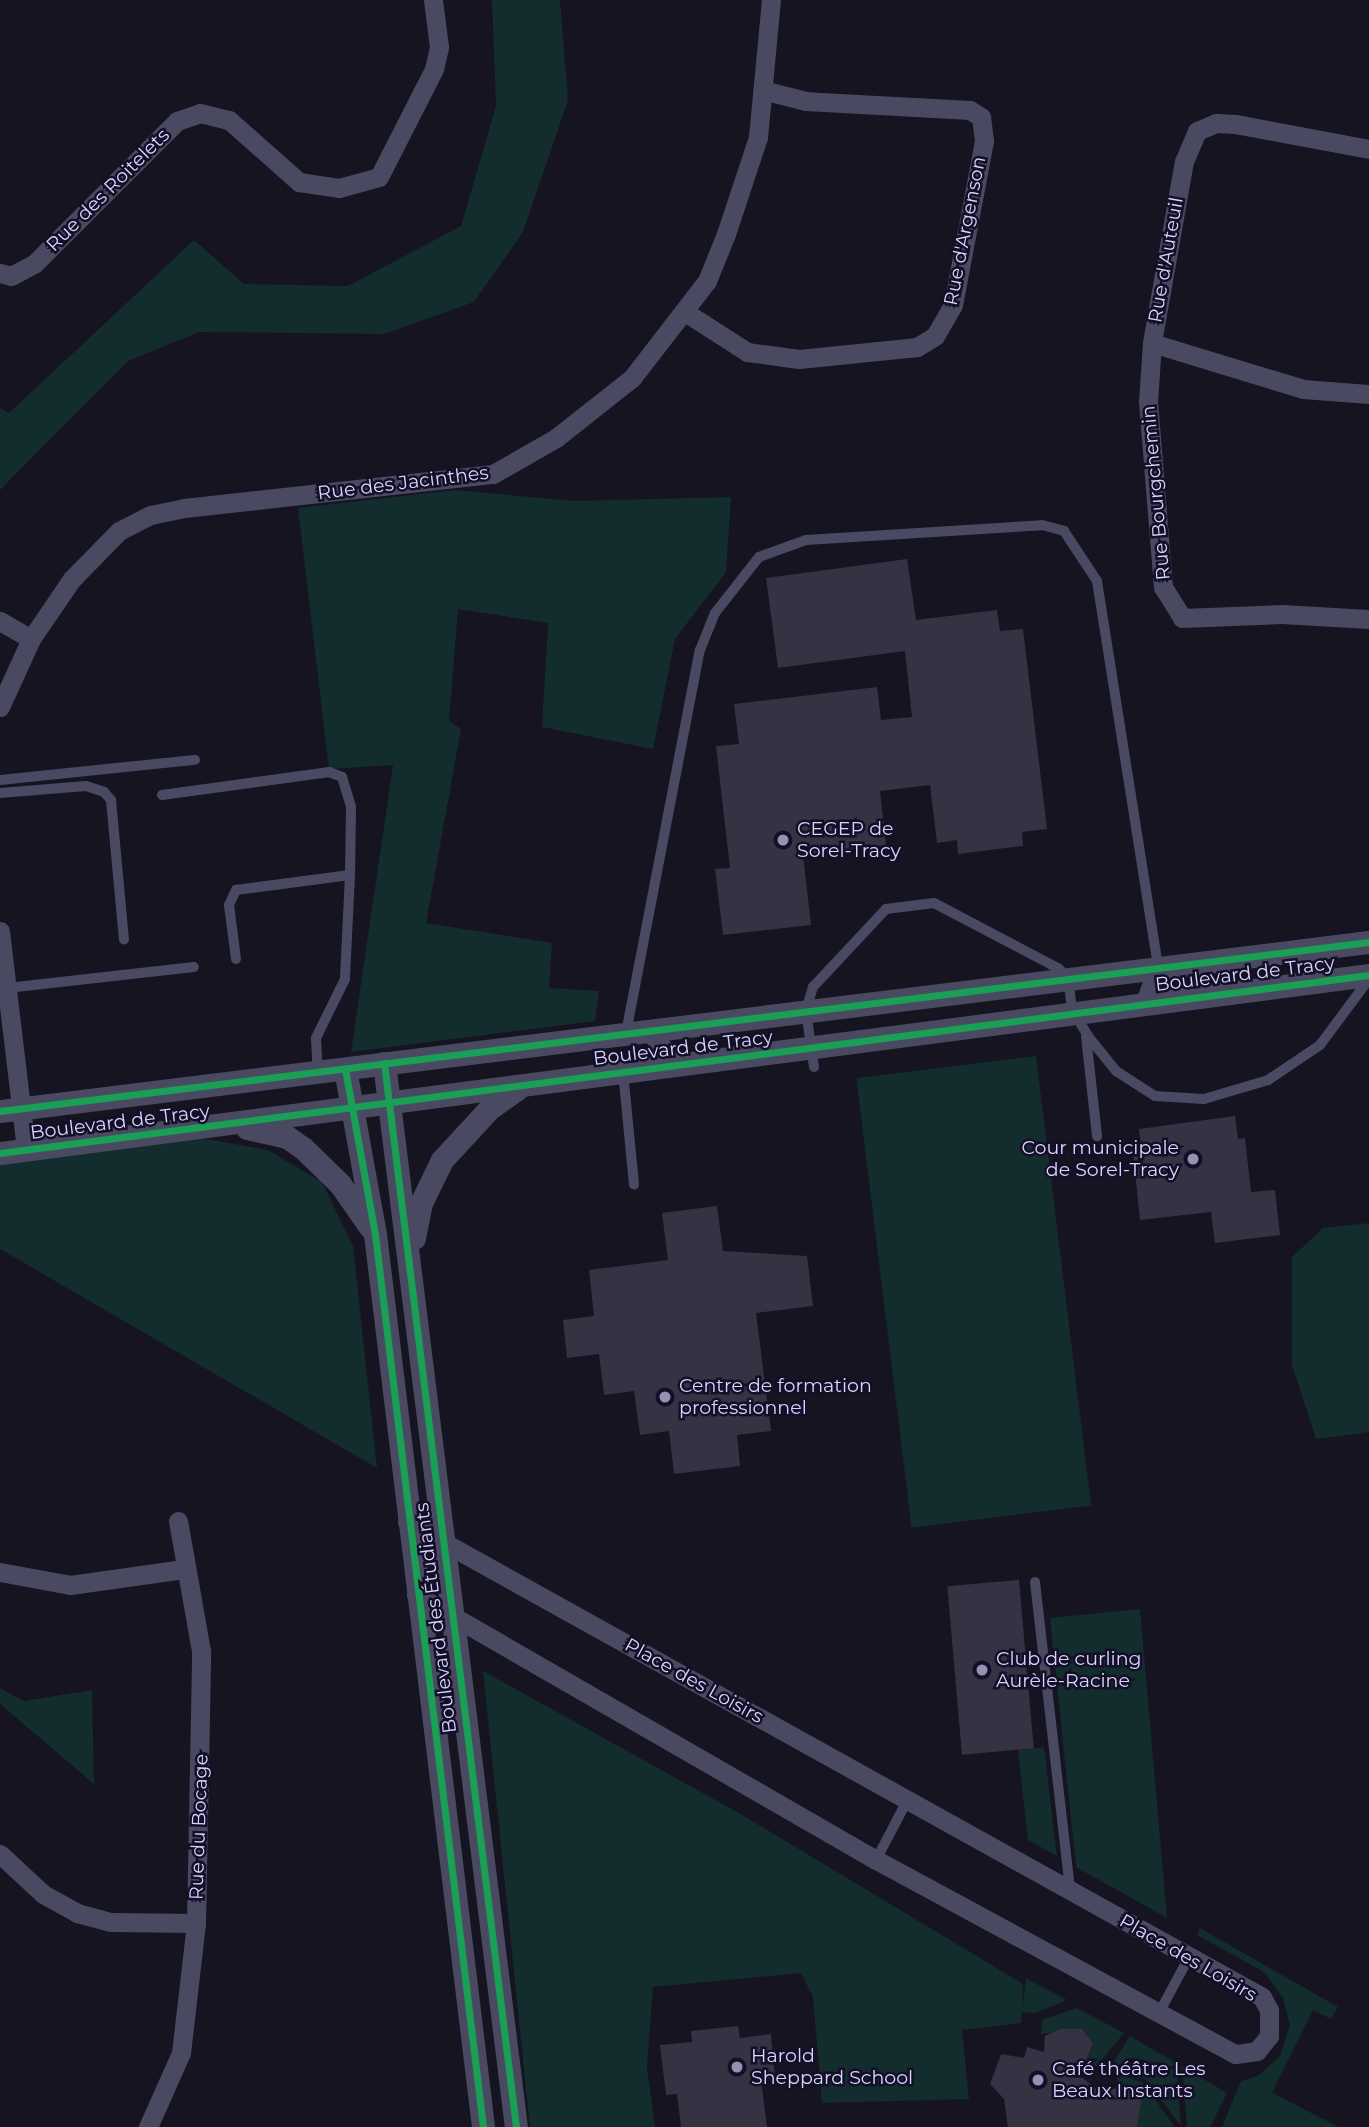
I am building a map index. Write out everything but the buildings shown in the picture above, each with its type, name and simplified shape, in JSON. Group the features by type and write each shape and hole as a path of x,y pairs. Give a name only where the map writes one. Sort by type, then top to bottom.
{"street":[{"name":"Rue des Roitelets","path":"0,273 11,276 34,264 177,121 200,113 229,120 299,182 339,188 379,177 434,69 439,47 433,0"},
{"name":"Rue des Jacinthes","path":"0,707 31,639 97,550 151,515 275,497 456,481 520,462 632,378 707,281 726,234 758,137 766,92 771,0"},
{"name":"Rue d'Argenson","path":"685,312 747,352 799,359 917,346 935,336 954,306 984,141 981,117 970,110 806,101 766,92"},
{"name":"Rue d'Auteuil","path":"1369,149 1236,124 1216,123 1197,131 1184,161 1152,343 1303,389 1369,394"},
{"name":"Rue Bourgchemin","path":"1152,343 1148,401 1161,567 1172,608 1182,618 1282,614 1369,619"},
{"path":"0,621 31,639"},
{"path":"0,931 7,988 10,1110 26,1150"},
{"name":"Boulevard de Tracy","path":"10,1110 1068,977 1368,945"},
{"name":"Boulevard de Tracy","path":"1145,1002 1158,967"},
{"name":"Boulevard de Tracy","path":"0,1153 676,1064 812,1057 1072,1010 1369,977"},
{"name":"Boulevard de Tracy","path":"638,1033 676,1064"},
{"name":"Boulevard des Étudiants","path":"384,1063 516,2127"},
{"name":"Boulevard des Étudiants","path":"345,1069 375,1234 407,1522 482,2127"},
{"path":"410,1265 421,1203 442,1160 490,1108 525,1085"},
{"path":"216,1126 257,1128 303,1147 340,1184 375,1234"},
{"name":"Rue du Bocage","path":"148,2127 181,2053 196,1923 201,1651 184,1569 178,1521"},
{"name":"Place des Loisirs","path":"407,1522 1262,1997 1269,2010 1269,2036 1257,2051 1235,2054 876,1860 416,1595"},
{"path":"0,1572 70,1585 184,1569"},
{"path":"0,1854 43,1894 77,1913 111,1922 196,1923"}],"lane":[{"path":"638,1033 700,650 715,613 759,557 806,540 1042,525 1064,531 1097,581 1158,967"},
{"path":"0,780 195,760"},
{"path":"162,795 329,772 342,777 351,806 345,979 316,1038 318,1072"},
{"path":"0,793 86,786 104,792 111,800 124,939"},
{"path":"236,959 229,905 236,890 350,875"},
{"path":"812,1057 806,1011 813,987 886,909 898,907 934,903 1068,977 1072,1010 1086,1032 1116,1071 1155,1096 1203,1099 1268,1080 1320,1045 1369,977"},
{"path":"7,988 194,967"},
{"path":"1086,1032 1097,1136"},
{"path":"622,1071 634,1184"},
{"path":"1035,1583 1070,1891"},
{"path":"876,1860 907,1801"},
{"path":"1159,2013 1189,1957"}],"green space":[{"path":"492,0 560,0 568,100 523,232 474,302 384,334 199,332 128,361 0,490 0,408 9,413 194,240 244,284 348,286 461,226 496,106"},
{"path":"455,490 574,501 731,497 726,572 675,639 653,749 542,727 548,623 458,609 449,721 461,729 426,923 552,943 549,988 599,991 595,1021 351,1052 393,765 329,769 298,508"},
{"path":"1036,1056 1091,1506 912,1528 856,1078"},
{"path":"195,1137 268,1150 322,1182 353,1246 377,1468 0,1249 0,1160"},
{"path":"1369,1223 1369,1432 1316,1439 1292,1365 1292,1257 1323,1228"},
{"path":"1140,1609 1167,1918 1076,1867 1050,1618"},
{"path":"483,1671 739,1813 1023,1984 1022,2010 1026,1978 1067,2000 1036,2013 1022,2012 1021,2023 962,2030 969,2099 822,2103 813,1997 801,1973 653,1987 647,2068 655,2127 530,2127"},
{"path":"0,1688 24,1701 92,1690 94,1784 0,1704"},
{"path":"1044,1747 1057,1856 1028,1840 1018,1750"},
{"path":"1200,1928 1338,2007 1331,2019 1313,2010 1272,2093 1339,2127 1222,2127 1241,2081 1258,2076 1280,2056 1290,2025 1283,1998 1264,1972 1197,1935"},
{"path":"1077,2008 1124,2033 1090,2074 1083,2070 1093,2043 1082,2029 1041,2034 1042,2020"},
{"path":"1130,2036 1176,2063 1181,2126 1146,2080 1111,2066"},
{"path":"1182,2066 1227,2093 1210,2127 1187,2127"},
{"path":"1115,2072 1143,2083 1175,2127 1137,2127 1144,2086 1120,2088"}],"cycle path":[{"path":"0,1111 1369,942"},
{"path":"0,1153 1369,975"},
{"path":"384,1063 516,2127"},
{"path":"345,1069 375,1234 483,2127"}],"place":[{"name":"CEGEP de Sorel-Tracy","path":"783,840"},
{"name":"Cour municipale de Sorel-Tracy","path":"1193,1159"},
{"name":"Centre de formation professionnel","path":"665,1397"},
{"name":"Club de curling Aurèle-Racine","path":"982,1670"},
{"name":"Harold Sheppard School","path":"737,2067"},
{"name":"Café théâtre Les Beaux Instants","path":"1038,2080"}]}
